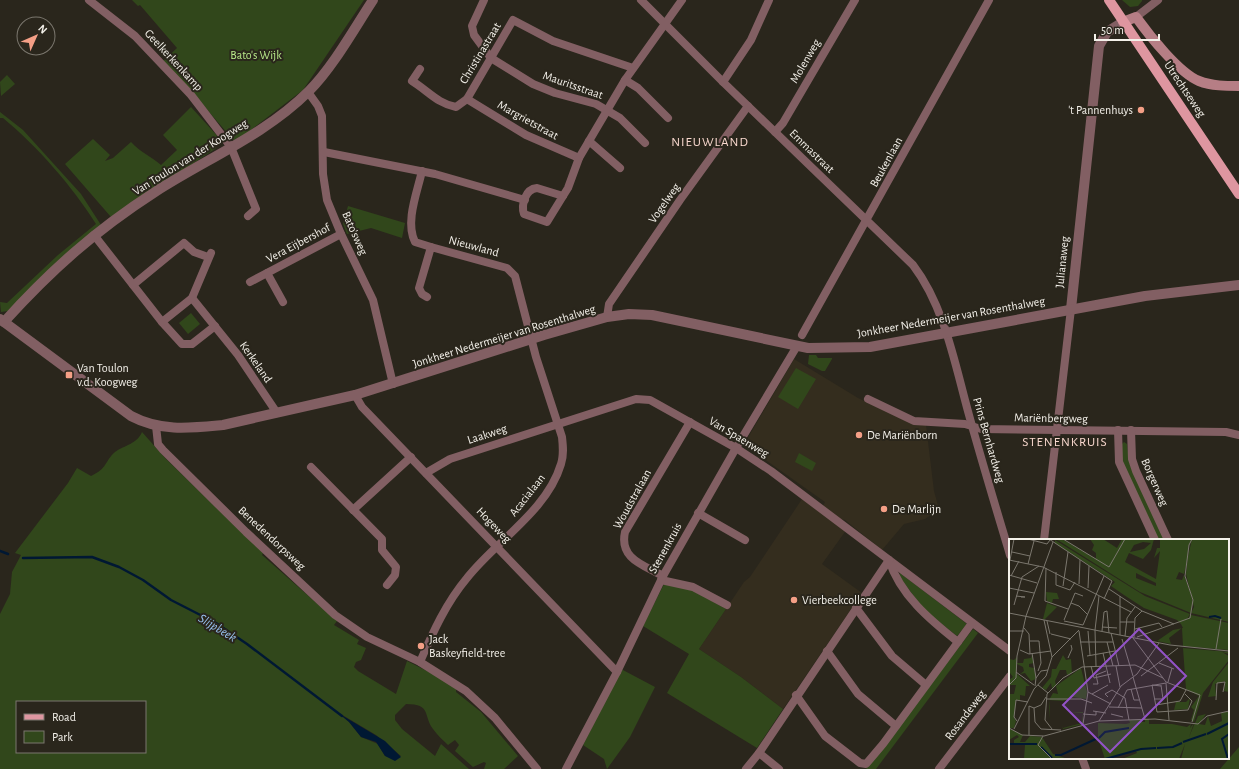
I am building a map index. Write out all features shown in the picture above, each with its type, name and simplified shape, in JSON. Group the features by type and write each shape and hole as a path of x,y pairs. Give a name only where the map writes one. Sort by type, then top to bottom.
{"main road":[{"name":"Utrechtseweg","path":"1109,0 1239,194"},
{"path":"1123,22 1136,17 1179,66 1193,78 1218,85 1239,86"}],"street":[{"name":"Geelkerkenkamp","path":"89,0 135,36 191,95 231,147 256,209 248,216"},
{"name":"Van Toulon van der Koogweg","path":"2,320 45,278 94,235 155,192 268,124 308,92 322,76 373,0"},
{"path":"484,0 472,26 474,35 491,58"},
{"name":"Emmastraat","path":"641,0 723,82 913,265 922,276 930,291 946,332"},
{"path":"563,196 537,188 531,189 528,192 522,209 524,214 547,222 568,188 579,158 625,80 682,0"},
{"path":"723,82 751,40 769,0"},
{"name":"Molenweg","path":"775,132 783,123 855,0"},
{"name":"Beukenlaan","path":"802,335 868,220 990,0"},
{"path":"1136,17 1158,0"},
{"name":"Christinastraat","path":"420,69 412,80 422,87 427,93 456,107 467,99 514,20 553,41 633,68"},
{"name":"Julianaweg","path":"1044,539 1071,309 1099,46 1107,32 1123,22"},
{"name":"Mauritsstraat","path":"491,58 533,84 555,93 596,104 607,110"},
{"path":"625,80 638,88 668,118"},
{"name":"Bato'sweg","path":"308,92 318,106 322,116 324,152 323,174 327,200 341,234 373,300 393,384"},
{"name":"Margrietstraat","path":"467,99 542,143 579,158"},
{"name":"Vogelweg","path":"608,317 610,304 680,200 748,106"},
{"path":"607,110 620,118 645,143"},
{"path":"589,141 620,168"},
{"path":"324,152 422,171 525,200"},
{"name":"Nieuwland","path":"422,171 410,222 410,233 415,242 431,248 507,268 515,276 531,339"},
{"name":"Vera Eijbershof","path":"250,282 341,234"},
{"path":"94,235 162,322 178,340 187,345 192,344 215,326"},
{"path":"133,285 184,244 194,252 210,255 192,298 162,322"},
{"name":"Nieuwland","path":"427,297 422,294 419,288 431,248"},
{"name":"Vera Eijbershof","path":"267,273 283,302"},
{"name":"Jonkheer Nedermeijer van Rosenthalweg","path":"156,426 169,428 223,425 355,395 531,339 608,317 629,314 652,315 797,346 820,349 870,347 1145,296 1239,285"},
{"name":"Kerkeland","path":"192,298 215,326 277,413"},
{"path":"2,320 131,416 145,424 156,426"},
{"name":"Prins Bernhardweg","path":"946,332 972,427 1009,552"},
{"name":"Acacialaan","path":"420,662 433,631 456,592 475,568 528,516 557,475 562,463 563,450 557,424 531,339"},
{"name":"Stenenkruis","path":"566,769 617,672 662,578 698,512 797,346"},
{"name":"Hogeweg","path":"355,395 362,407 498,546 617,672"},
{"name":"Van Spaenweg","path":"557,424 636,399 650,400 736,448 804,494 1009,650"},
{"name":"Mariënbergweg","path":"868,399 914,421 965,424 981,429 1226,432 1239,435"},
{"name":"Woudstralaan","path":"662,578 631,557 627,553 623,540 625,532 690,422"},
{"name":"Laakweg","path":"426,473 450,459 557,424"},
{"name":"Benedendorpsweg","path":"156,426 158,444 163,450 246,532 335,615 367,638 420,662 448,678 480,702 495,718 536,769"},
{"name":"Borgerweg","path":"1118,430 1119,462 1155,539"},
{"name":"Borgerweg","path":"1131,430 1132,459 1136,471 1168,539"},
{"path":"353,510 411,457"},
{"path":"311,467 382,538 382,550 396,567 395,575 387,585"},
{"path":"698,512 745,540"},
{"path":"746,769 759,753 796,695 889,560"},
{"name":"Van Spaenweg","path":"889,560 892,571 921,611 958,642"},
{"path":"662,578 693,587 727,605"},
{"path":"856,608 892,656 926,685"},
{"path":"796,695 825,736 860,763 866,764 972,623"},
{"path":"827,651 858,694 896,726"},
{"name":"Rosandeweg","path":"939,769 1009,677"},
{"path":"759,753 779,769"},
{"path":"1082,759 1086,769"}],"shaded area":[{"path":"794,359 858,398 883,410 926,425 934,491 939,509 925,519 904,524 882,550 845,520 840,519 823,506 825,502 747,447 746,441"},
{"name":"Vierbeekcollege","path":"804,496 847,529 822,564 862,593 783,709 741,677 699,649 744,582 750,577"}],"green space":[{"name":"Bato's Wijk","path":"132,0 364,0 303,90 235,142 184,83 162,62 177,48 140,5 138,6"},
{"path":"1122,0 1142,1 1138,6 1130,7"},
{"path":"7,75 15,84 1,96 0,82"},
{"path":"191,107 221,140 215,149 111,217 65,164 93,139 110,155 105,161 113,158 131,142 138,149 161,165 177,150 163,135"},
{"path":"0,112 23,130 81,194 101,225 8,311 1,312 0,302 7,303 58,255 96,224 77,196 54,168 29,141 3,118 0,118"},
{"path":"348,206 405,223 402,238 371,228 347,234 343,224"},
{"path":"191,313 200,324 188,334 179,323"},
{"path":"809,355 816,355 818,358 832,359 825,371 822,371 808,364"},
{"path":"796,368 816,379 798,409 778,397"},
{"path":"142,432 166,459 263,553 262,555 337,621 334,625 359,640 357,644 366,648 361,660 356,662 354,667 358,671 396,694 407,661 435,675 456,688 456,692 481,712 518,756 504,769 484,769 486,763 484,762 473,767 455,751 459,745 455,740 448,745 436,733 423,708 420,706 406,704 395,715 395,720 402,729 435,756 441,744 469,769 0,769 0,614 10,594 12,572 21,555 15,553 68,483 77,468 91,476 103,468 115,452 137,439","holes":["339,713 376,735 401,756 385,756 378,744 361,737 349,722"]},
{"path":"1124,442 1127,444 1129,462 1166,539 1158,539 1122,464 1122,444"},
{"path":"799,453 816,463 812,471 795,462"},
{"path":"900,573 967,624 957,636 924,610 899,576"},
{"path":"664,584 692,590 726,609 699,649 741,677 783,709 757,748 667,693 689,654 643,626"},
{"path":"973,629 978,633 876,769 866,769"},
{"path":"621,669 655,687 630,737 607,769 604,759 583,745"},
{"path":"1239,747 1239,769 1220,769"}],"water":[{"path":"338,713 385,741 401,757 395,761 385,756 376,742 361,737 349,722"}],"waterway":[{"name":"Slijpbeek","path":"0,551 8,554"},
{"name":"Slijpbeek","path":"23,558 92,557 119,567 143,580 171,600 216,623 247,644 342,716"}],"place":[{"name":"'t Pannenhuys","path":"1141,110"},
{"name":"Van Toulon v.d. Koogweg","path":"69,375"},
{"name":"De Mariënborn","path":"859,435"},
{"name":"De Marlijn","path":"884,509"},
{"name":"Vierbeekcollege","path":"794,600"},
{"name":"Jack Baskeyfield-tree","path":"421,646"}],"district":[{"name":"NIEUWLAND","path":"710,141"},
{"name":"STENENKRUIS","path":"1065,441"}]}
